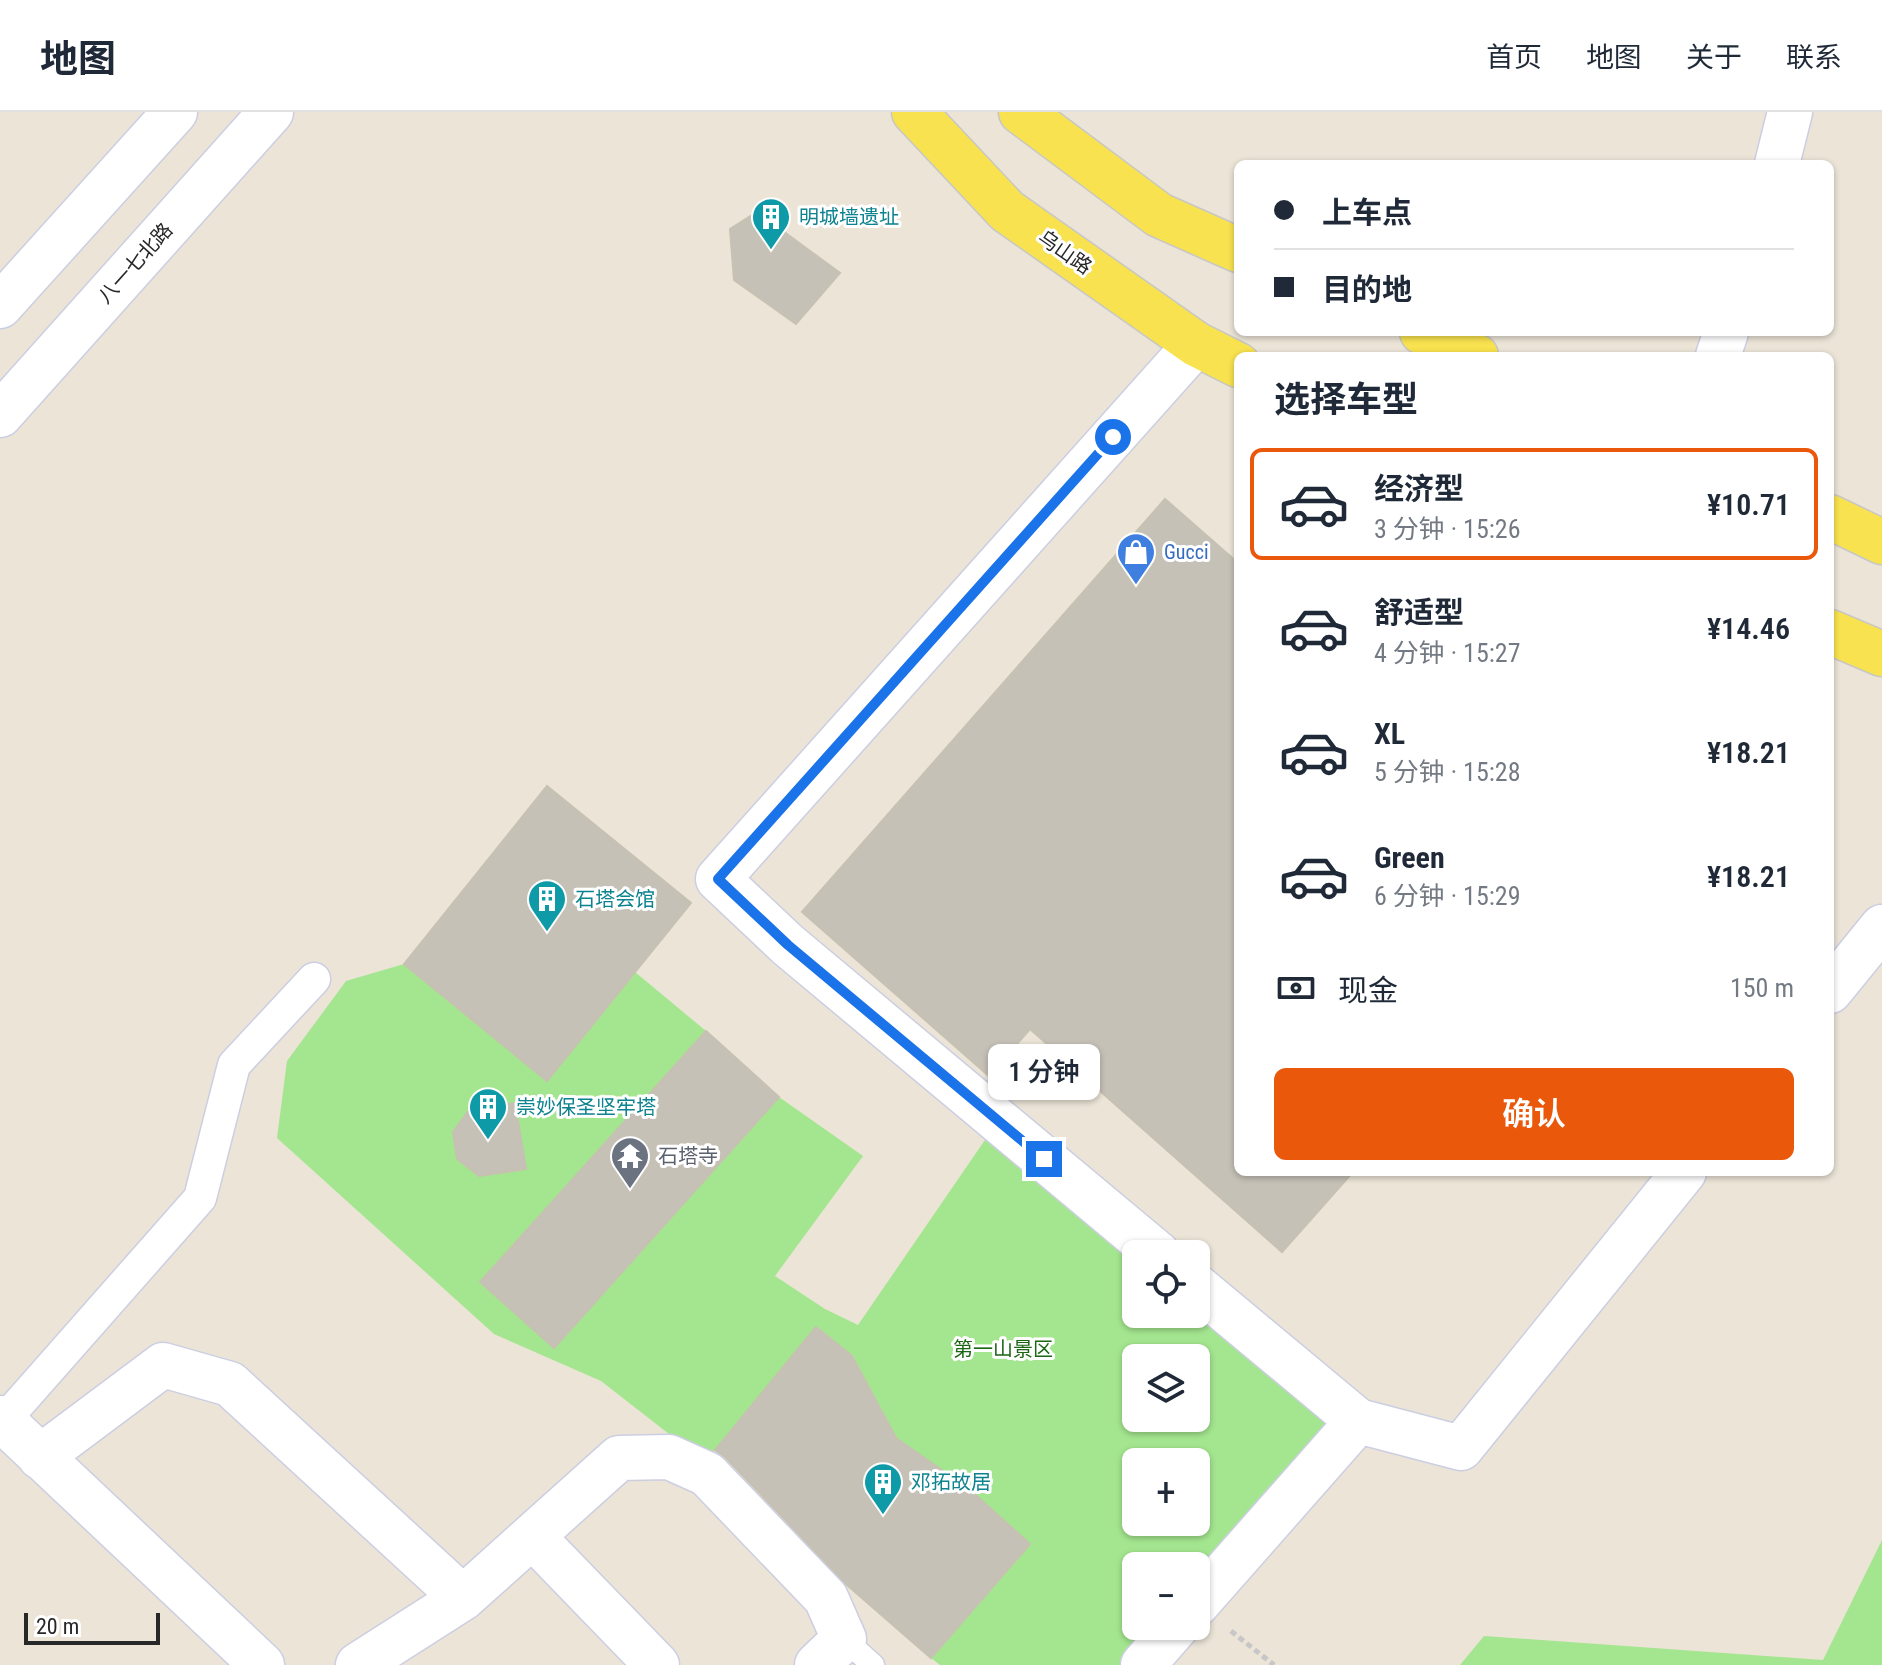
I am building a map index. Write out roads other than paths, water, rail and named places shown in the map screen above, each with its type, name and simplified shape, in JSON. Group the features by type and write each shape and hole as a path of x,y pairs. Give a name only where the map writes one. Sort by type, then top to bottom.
{"main road":[{"name":"乌山路","path":"914,112 1007,211 1196,344 1234,363"},
{"path":"1021,112 1159,215 1234,248"},
{"path":"1431,336 1467,352"},
{"path":"1834,519 1882,542"},
{"path":"1834,634 1882,654"}],"street":[{"path":"0,306 175,112"},
{"name":"八一七北路","path":"0,415 271,112"},
{"path":"1778,160 1790,112"},
{"path":"1141,1240 788,945 718,879 1196,344"},
{"path":"1834,986 1882,927"},
{"path":"262,1665 1,1421 200,1198 234,1065 314,979"},
{"path":"1210,1298 1358,1421 1461,1448 1681,1176"},
{"path":"40,1457 163,1365 230,1384 463,1598"},
{"path":"1210,1589 1358,1421"},
{"path":"358,1665 463,1598 619,1458 669,1457 707,1474 826,1598 845,1656"},
{"path":"532,1536 657,1665"},
{"path":"1143,1665 1165,1640"}],"place":[{"name":"明城墙遗址","path":"771,251"},
{"name":"Gucci","path":"1136,586"},
{"name":"石塔会馆","path":"547,933"},
{"name":"崇妙保圣坚牢塔","path":"488,1141"},
{"name":"石塔寺","path":"630,1190"},
{"name":"邓拓故居","path":"883,1516"}],"park label":[{"name":"第一山景区","path":"1003,1349"}]}
